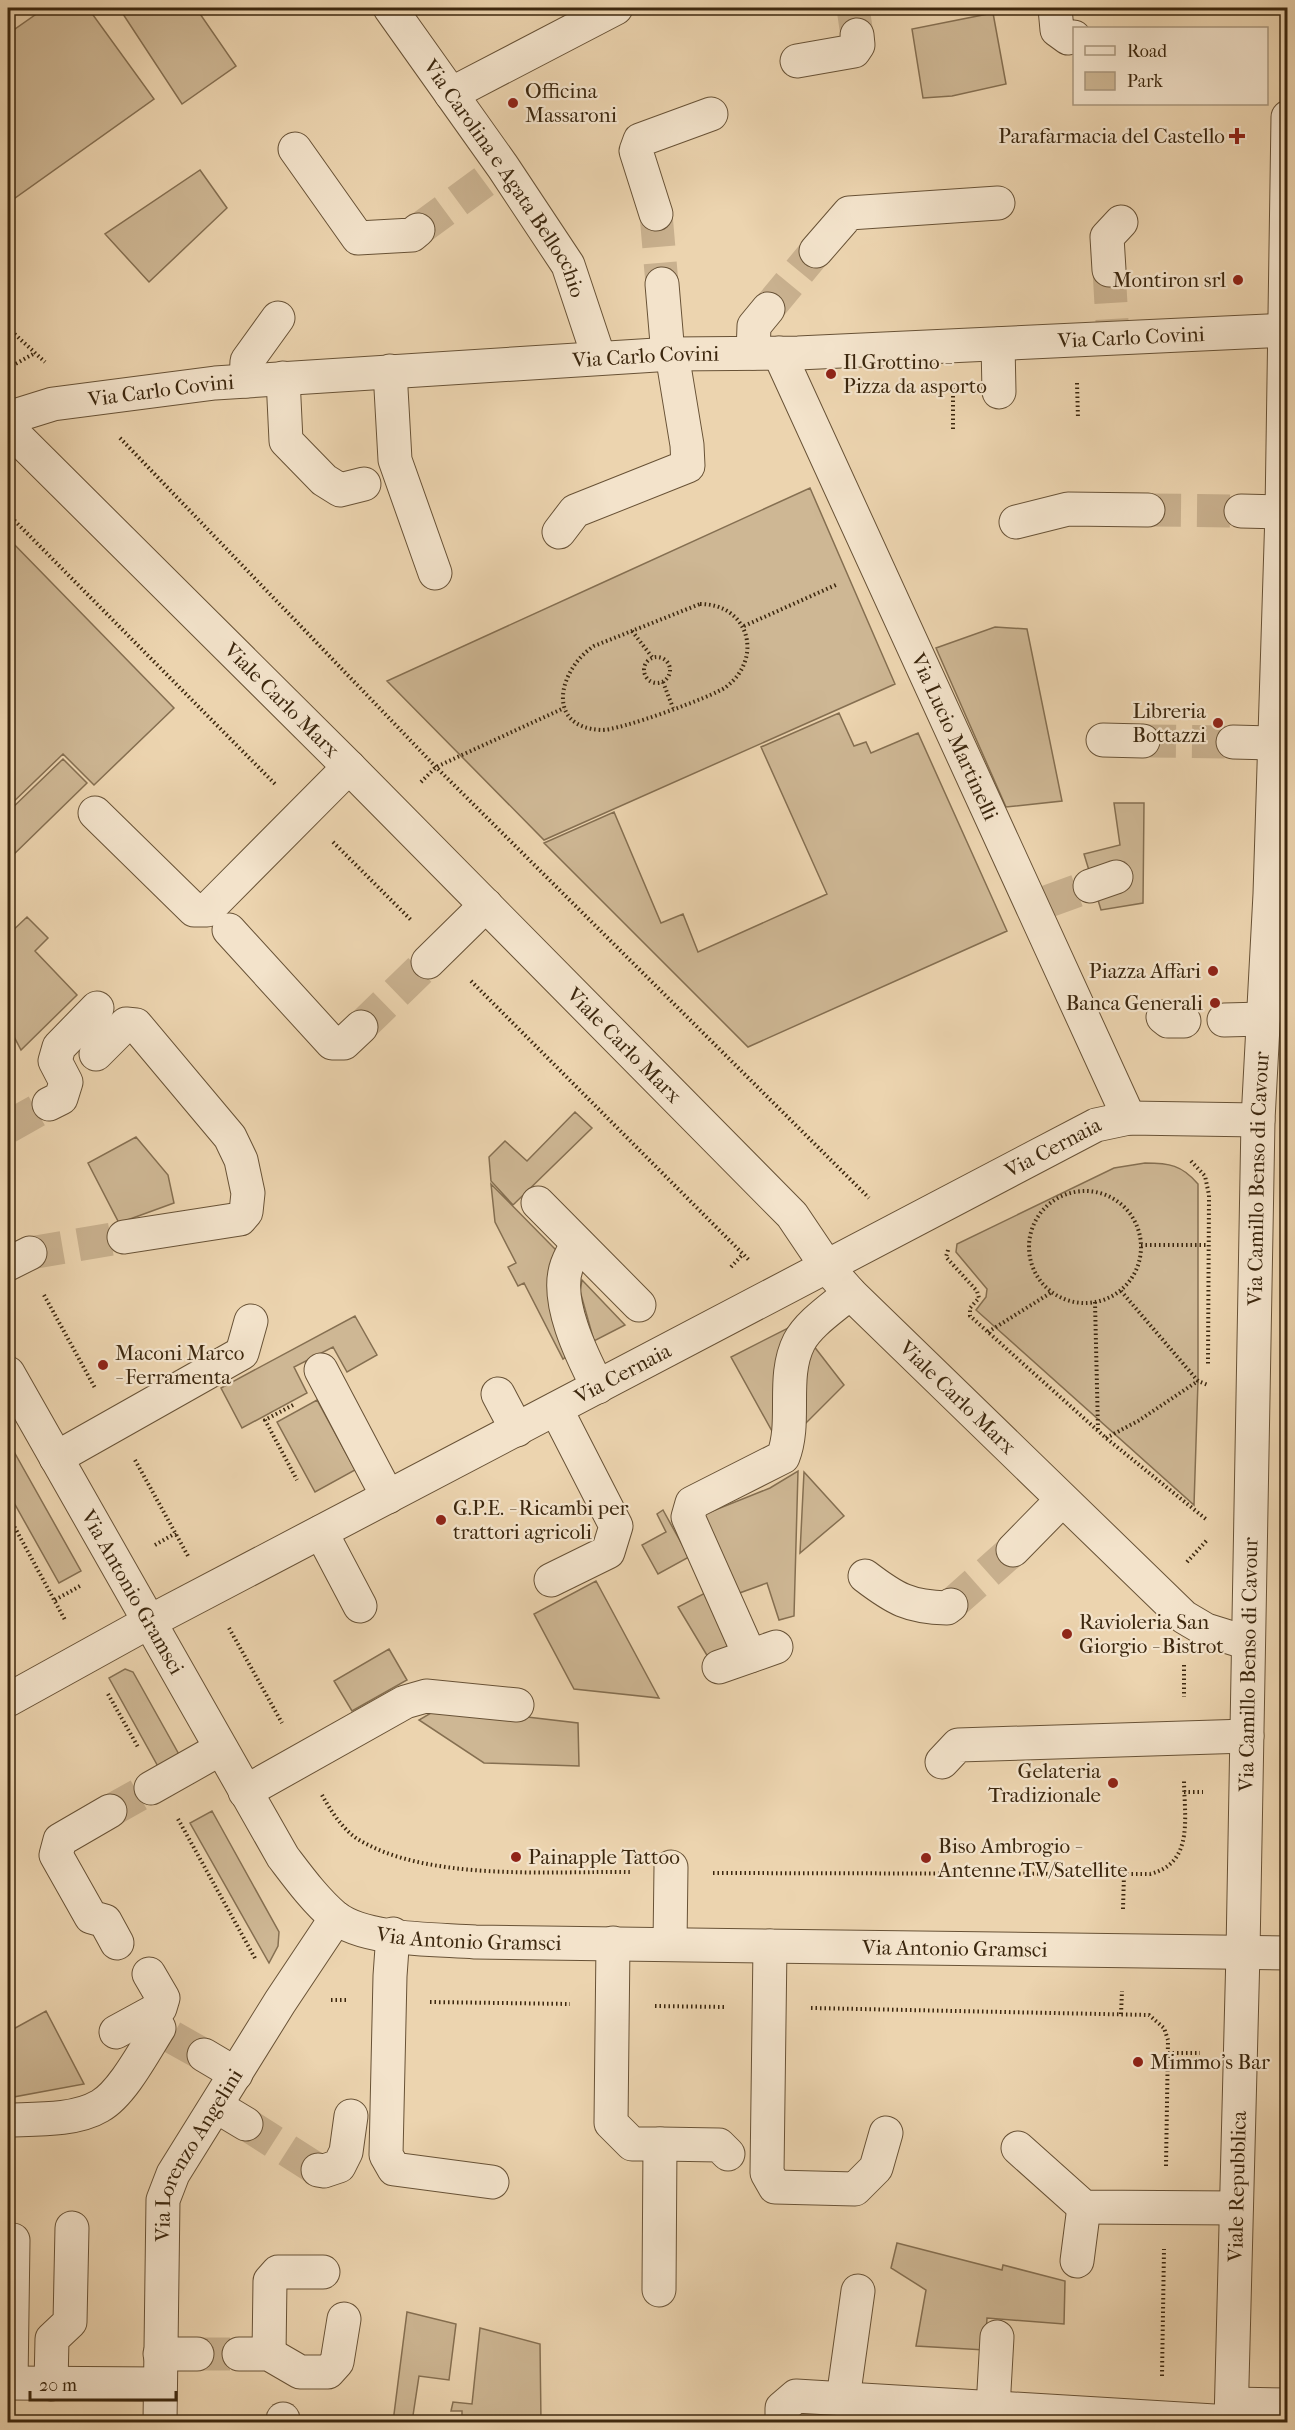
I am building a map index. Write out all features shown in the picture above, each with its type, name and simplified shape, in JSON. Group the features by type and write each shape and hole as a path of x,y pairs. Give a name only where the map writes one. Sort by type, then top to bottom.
{"street":[{"name":"Via Carolina e Agata Bellocchio","path":"390,8 452,94 495,173 568,265 599,358"},
{"path":"452,94 616,8"},
{"path":"1054,8 1057,30 1068,38 1073,37"},
{"path":"797,61 854,51 858,45 856,35"},
{"path":"656,214 636,151 640,140 711,114"},
{"name":"Via Camillo Benso di Cavour","path":"1243,1952 1258,1120 1263,1019 1279,857 1287,330 1287,117"},
{"path":"295,149 358,238 412,235 418,230"},
{"path":"816,251 849,213 998,202"},
{"path":"1109,270 1107,237 1121,222"},
{"path":"558,532 575,512 688,466 687,445 670,355 662,284"},
{"path":"766,353 754,326 768,309"},
{"path":"246,381 247,362 278,318"},
{"name":"Via Carlo Covini","path":"8,417 53,404 102,397 284,378 599,358 998,344 1112,330 1287,330"},
{"path":"998,344 999,392"},
{"name":"Via Lucio Martinelli","path":"766,353 1040,905 1129,1118"},
{"path":"390,371 395,460 435,573"},
{"path":"284,378 286,441 324,480 340,490 364,484"},
{"name":"Viale Carlo Marx","path":"8,428 792,1215 827,1267 850,1293 1185,1617 1206,1630 1248,1643"},
{"path":"1241,512 1284,498"},
{"path":"1016,522 1068,509 1148,510"},
{"path":"1103,740 1143,741"},
{"path":"1233,742 1279,751"},
{"path":"95,813 194,910 207,910 348,767"},
{"path":"435,956 486,906"},
{"path":"229,930 332,1043 345,1043 361,1027"},
{"path":"49,1104 61,1098 66,1082 55,1061 59,1047 97,1008"},
{"path":"1224,1020 1263,1019"},
{"path":"96,1054 126,1024 136,1025 230,1137 242,1160 248,1193 246,1212 240,1219 124,1237"},
{"name":"Via Cernaia","path":"8,1700 149,1622 1096,1125 1129,1118 1258,1120"},
{"path":"538,1203 639,1305"},
{"path":"578,1244 565,1271 565,1297 580,1352 598,1387"},
{"path":"719,1667 763,1651 688,1517 692,1503 783,1457 789,1441 790,1389 799,1342 850,1293"},
{"path":"56,1458 242,1353 251,1322"},
{"name":"Via Antonio Gramsci","path":"8,1373 220,1749 284,1857 313,1895 336,1918 371,1932 475,1942 1287,1953"},
{"path":"326,1377 388,1497"},
{"path":"498,1394 516,1430"},
{"path":"551,1580 608,1552 616,1526 556,1409"},
{"path":"1013,1550 1062,1500"},
{"path":"321,1532 360,1606"},
{"path":"865,1576 896,1599 930,1608 947,1608 951,1605"},
{"path":"245,1792 405,1702 426,1696 517,1705"},
{"path":"942,1762 958,1745 1247,1736"},
{"path":"151,1788 220,1749"},
{"path":"110,1811 60,1840 56,1855 91,1917 105,1921 117,1943"},
{"path":"670,1944 671,1867"},
{"name":"Via Lorenzo Angelini","path":"160,2422 163,2200 173,2174 336,1918"},
{"path":"393,1934 387,2155 394,2169 492,2182"},
{"path":"613,1943 611,2123 632,2144 719,2145 728,2154"},
{"path":"770,1946 767,2173 775,2187 855,2189 876,2168 886,2133"},
{"name":"Viale Repubblica","path":"1231,2413 1243,1952"},
{"path":"8,2120 57,2118 100,2106 133,2072 160,2026 160,2008 163,1998 149,1974"},
{"path":"116,2032 160,2026"},
{"path":"204,2055 236,2074"},
{"path":"216,2106 246,2124"},
{"path":"318,2169 324,2171 339,2166 346,2152 351,2116"},
{"path":"659,2290 660,2144"},
{"path":"1018,2148 1084,2207 1236,2208"},
{"path":"1077,2261 1084,2207"},
{"path":"51,2384 52,2339 70,2322 72,2228"},
{"path":"13,2240 9,2383 51,2384 160,2369 197,2354"},
{"path":"323,2272 278,2272 270,2281 254,2354 300,2372 328,2372 337,2362 345,2319"},
{"path":"843,2399 858,2291"},
{"path":"993,2408 997,2337"},
{"path":"782,2422 782,2408 796,2396 993,2408 1231,2413 1287,2405"}],"path":[{"path":"8,328 48,366"},
{"path":"8,368 35,353"},
{"path":"102,397 111,412 111,430 436,767 878,1206 911,1203 926,1214 951,1243 946,1257 977,1291 978,1298 970,1308 970,1316 1106,1438 1208,1520"},
{"path":"8,514 304,812 435,956 782,1291"},
{"path":"744,626 841,583"},
{"path":"700,604 724,608 744,626 747,644 746,659 739,673 725,687 630,726 601,730 576,722 564,708 564,685 575,661 594,646 632,631 700,604"},
{"path":"632,631 652,657"},
{"path":"652,657 660,657 667,661 670,668 669,676 663,682 647,679 644,671 645,663 652,657"},
{"path":"663,682 673,708"},
{"path":"393,812 436,767 564,708"},
{"path":"1185,1159 1191,1161 1205,1176 1209,1195 1208,1396"},
{"path":"1089,1191 1109,1197 1126,1208 1137,1225 1141,1245 1140,1262 1133,1278 1121,1291 1095,1302 1065,1300 1052,1292 1038,1277 1030,1258 1030,1238 1037,1218 1050,1203 1069,1193 1089,1191"},
{"path":"1141,1245 1208,1245"},
{"path":"1121,1291 1198,1381 1208,1385"},
{"path":"988,1332 1052,1292"},
{"path":"1095,1302 1098,1431"},
{"path":"297,1480 264,1420 326,1377"},
{"path":"1106,1438 1153,1412 1198,1381"},
{"path":"1150,1874 1167,1870 1182,1852 1185,1833 1185,1564 1208,1539 1208,1509"},
{"path":"1164,2028 1168,2040 1168,2053"}],"green space":[{"path":"45,8 88,8 154,99 8,203 8,34"},
{"path":"119,8 196,8 236,66 182,104"},
{"path":"993,13 1006,84 952,96 923,98 912,29"},
{"path":"200,170 227,208 149,282 105,234"},
{"path":"810,488 895,684 544,840 387,681 704,536"},
{"path":"8,538 174,708 94,785 63,754 8,807"},
{"path":"995,627 1027,629 1062,801 1006,807 936,648"},
{"path":"839,713 854,746 866,742 871,753 918,733 1007,931 748,1047 544,843 614,812 661,923 683,914 698,952 827,894 761,747"},
{"path":"63,759 87,783 8,860 8,812"},
{"path":"1114,803 1144,803 1143,903 1101,910 1084,854 1120,845"},
{"path":"27,917 48,938 35,951 77,995 21,1050 8,1025 8,935"},
{"path":"575,1112 592,1128 513,1205 491,1181 489,1157 505,1141 527,1161"},
{"path":"136,1137 168,1175 174,1203 119,1223 88,1163"},
{"path":"1145,1163 1175,1166 1198,1184 1198,1381 1194,1505 976,1310 986,1297 987,1289 956,1252 957,1244 1114,1168"},
{"path":"491,1184 556,1250 567,1356 563,1359 524,1283 518,1286 508,1267 516,1263 495,1222"},
{"path":"582,1280 625,1325 594,1341 580,1291"},
{"path":"355,1316 377,1355 347,1372 333,1347 294,1367 307,1393 242,1428 221,1388"},
{"path":"796,1324 778,1442 731,1357"},
{"path":"813,1345 844,1385 804,1425 805,1370"},
{"path":"317,1400 355,1470 315,1492 277,1422"},
{"path":"8,1441 81,1571 59,1583 8,1492"},
{"path":"798,1471 794,1616 779,1620 767,1583 734,1595 704,1519 705,1514 770,1488"},
{"path":"804,1472 844,1516 800,1553"},
{"path":"663,1510 689,1557 658,1574 642,1545 666,1532 657,1514"},
{"path":"596,1581 659,1698 574,1689 534,1614"},
{"path":"709,1591 732,1645 708,1657 678,1607"},
{"path":"389,1649 407,1680 352,1711 334,1681"},
{"path":"125,1669 133,1672 181,1758 160,1770 109,1678"},
{"path":"441,1707 578,1723 579,1766 484,1763 419,1720"},
{"path":"212,1811 279,1932 278,1946 269,1963 190,1823"},
{"path":"46,2011 84,2084 8,2098 8,2032"},
{"path":"897,2243 1002,2270 1003,2265 1065,2281 1064,2324 987,2318 985,2350 916,2346 926,2290 891,2268"},
{"path":"407,2312 456,2324 449,2380 419,2376 412,2422 393,2422"},
{"path":"480,2328 540,2344 541,2422 462,2422 462,2411 451,2411 453,2402 472,2404"}],"tunnel":[{"path":"853,8 857,35"},
{"path":"418,230 486,180"},
{"path":"656,214 662,284"},
{"path":"768,309 816,251"},
{"path":"1109,270 1112,321"},
{"path":"1148,510 1241,511"},
{"path":"1143,741 1233,742"},
{"path":"1046,902 1090,886"},
{"path":"361,1027 428,962"},
{"path":"8,1127 49,1104"},
{"path":"30,1253 124,1237"},
{"path":"951,1605 1013,1550"},
{"path":"110,1811 151,1788"},
{"path":"172,2037 204,2055"},
{"path":"246,2124 318,2170"},
{"path":"197,2354 239,2354"}],"place":[{"name":"Officina Massaroni","path":"513,103"},
{"name":"Parafarmacia del Castello","path":"1237,136"},
{"name":"Montiron srl","path":"1238,280"},
{"name":"Il Grottino - Pizza da asporto","path":"831,374"},
{"name":"Libreria Bottazzi","path":"1218,723"},
{"name":"Piazza Affari","path":"1213,971"},
{"name":"Banca Generali","path":"1215,1003"},
{"name":"Maconi Marco - Ferramenta","path":"103,1365"},
{"name":"G.P.E. - Ricambi per trattori agricoli","path":"441,1520"},
{"name":"Ravioleria San Giorgio - Bistrot","path":"1067,1634"},
{"name":"Gelateria Tradizionale","path":"1113,1783"},
{"name":"Painapple Tattoo","path":"516,1857"},
{"name":"Biso Ambrogio - Antenne TV/Satellite","path":"926,1858"},
{"name":"Mimmo's Bar","path":"1138,2062"}]}
